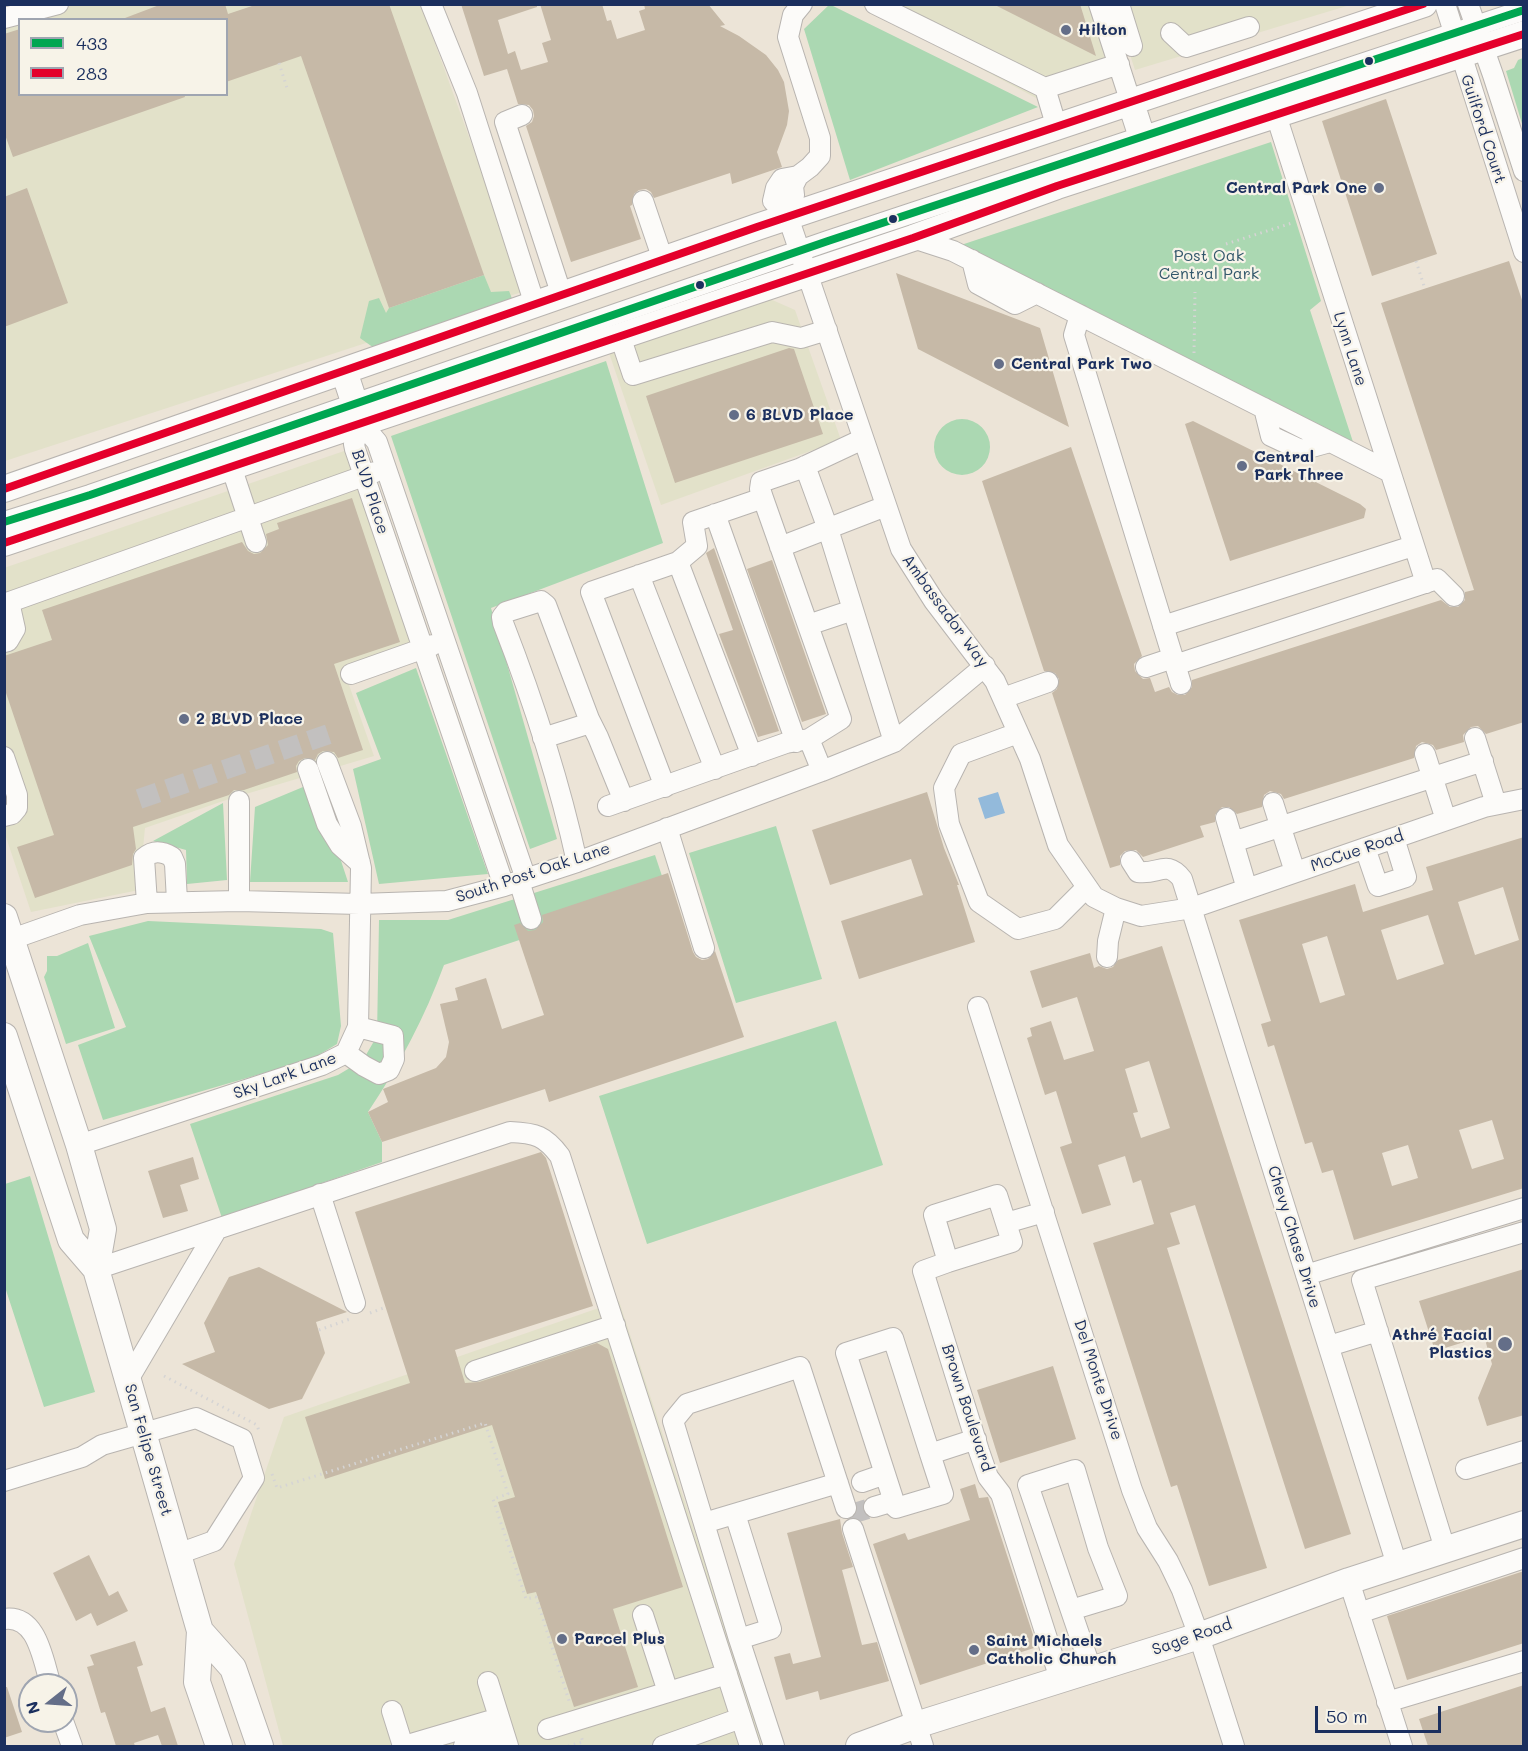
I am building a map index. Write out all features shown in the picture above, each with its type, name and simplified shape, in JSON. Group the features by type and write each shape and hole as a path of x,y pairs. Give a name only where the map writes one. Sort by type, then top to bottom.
{"main road":[{"path":"4,543 231,466 353,397 535,305 663,260 797,246 913,238 1057,186 1140,130 1424,4"},
{"path":"4,489 353,397 620,336 797,246 1057,128 1140,130 1276,115 1452,28 1475,23 1524,34"},
{"name":"San Felipe Street","path":"7,932 79,1145 104,1229 96,1269"},
{"name":"San Felipe Street","path":"4,1036 71,1240 96,1269 200,1631 197,1682 219,1746"},
{"name":"Sage Road","path":"859,1746 920,1736 1060,1679 1199,1635 1349,1581 1524,1524"},
{"name":"San Felipe Street","path":"200,1631 232,1668 260,1746"}],"street":[{"path":"4,18 58,4"},
{"path":"431,4 467,93 535,305"},
{"path":"797,246 793,186 798,176 820,156 820,138 788,38 793,15 802,4"},
{"path":"875,4 1045,88 1119,64"},
{"path":"1099,4 1140,130"},
{"path":"1119,4 1132,46"},
{"path":"1475,23 1500,4"},
{"path":"4,511 353,397 1140,130 1452,28 1524,10"},
{"name":"Guilford Court","path":"1475,23 1524,171"},
{"path":"1171,33 1186,47 1249,27"},
{"name":"Guilford Court","path":"1452,28 1524,252"},
{"path":"1045,88 1057,128"},
{"path":"522,115 505,122 562,296"},
{"name":"Lynn Lane","path":"1276,115 1426,582"},
{"path":"643,201 663,260"},
{"path":"947,226 953,251"},
{"path":"913,238 972,260 1390,472"},
{"name":"Ambassador Way","path":"797,246 901,549 934,601 995,681 1030,759 1058,845 1094,897 1116,909 1140,916 1192,908"},
{"path":"1080,315 1074,335 1176,669"},
{"path":"620,336 633,375 772,332 801,338 826,330"},
{"path":"4,522 90,495 353,397"},
{"name":"BLVD Place","path":"353,397 375,438 444,640 516,882"},
{"name":"BLVD Place","path":"353,397 354,444 364,476 423,648 516,882"},
{"path":"577,862 569,825 543,738 502,617 506,612 541,601 546,605 598,737 616,804 752,756 803,741 841,718 763,498 760,489 761,482 805,466 863,440"},
{"path":"231,466 256,542"},
{"path":"805,466 828,528 894,742"},
{"path":"4,642 8,641 15,629 7,603 386,468"},
{"path":"664,786 591,592 678,562 696,546 693,522 763,498"},
{"path":"780,547 886,506"},
{"path":"715,514 803,741 822,771"},
{"path":"1163,626 1413,546"},
{"path":"678,562 752,756"},
{"path":"639,575 715,769"},
{"path":"1146,667 1176,669 1437,579 1454,596"},
{"path":"808,626 853,610"},
{"path":"351,674 444,640"},
{"name":"South Post Oak Lane","path":"7,932 80,915 147,903 239,901 360,904 447,901 577,862 894,742 985,666"},
{"path":"1003,698 1048,682"},
{"path":"543,738 587,724 589,719"},
{"path":"1018,733 961,754 944,788 949,824 979,902 1018,929 1055,919 1087,887"},
{"path":"1476,738 1496,804"},
{"path":"1425,754 1446,820"},
{"path":"4,757 17,795 17,808 12,814 4,816"},
{"path":"1233,842 1483,761"},
{"name":"Sky Lark Lane","path":"79,1145 322,1065 346,1053 358,1027 360,863 351,826 327,762"},
{"path":"308,769 327,824 340,845 360,863"},
{"name":"McCue Road","path":"1192,908 1446,820 1496,804 1524,800"},
{"path":"239,801 239,901"},
{"path":"1273,803 1295,872"},
{"path":"1226,818 1247,889"},
{"path":"667,828 704,948"},
{"path":"1365,848 1378,886 1406,877 1394,838"},
{"path":"147,903 144,858 155,852 165,853 172,857 175,864 177,901"},
{"name":"Chevy Chase Drive","path":"1131,861 1138,872 1145,873 1169,868 1175,870 1182,879 1397,1565"},
{"path":"516,882 531,919"},
{"path":"1107,957 1108,941 1116,909"},
{"name":"Del Monte Drive","path":"978,1007 1132,1490 1147,1528 1168,1561 1182,1590 1199,1635 1234,1746"},
{"path":"346,1053 379,1074 389,1070 400,1047 393,1036 358,1027"},
{"path":"96,1269 510,1131 542,1136 560,1156 580,1242 596,1291 615,1325 750,1746"},
{"path":"320,1194 355,1302"},
{"path":"997,1195 1006,1223 1012,1242 948,1262 934,1215 997,1195"},
{"path":"1306,1275 1524,1208"},
{"path":"1006,1223 1044,1212"},
{"path":"128,1380 216,1229"},
{"path":"1445,1549 1362,1280 1524,1232"},
{"name":"Brown Boulevard","path":"948,1262 923,1271 988,1477 1001,1494 1060,1679"},
{"path":"475,1371 615,1325"},
{"path":"1329,1346 1378,1331"},
{"path":"893,1338 943,1494 896,1508 885,1474 846,1353 893,1338"},
{"path":"774,1746 738,1639 673,1421 687,1404 800,1367 849,1489"},
{"path":"4,1481 82,1457 102,1445 196,1418 242,1439 254,1479 214,1541 178,1554"},
{"path":"930,1454 976,1439"},
{"path":"1466,1469 1524,1451"},
{"path":"1001,1494 1076,1470 1098,1548 1117,1596 1071,1610"},
{"path":"704,1523 849,1489 885,1474"},
{"path":"1028,1485 1091,1670"},
{"path":"874,1507 894,1501"},
{"path":"735,1514 771,1629 738,1639"},
{"path":"853,1529 920,1736"},
{"path":"1359,1613 1524,1558"},
{"path":"1349,1581 1402,1746"},
{"path":"643,1615 668,1692"},
{"path":"4,1619 17,1620 28,1626 35,1638 47,1673"},
{"path":"1388,1702 1524,1661"},
{"path":"548,1729 727,1674"},
{"path":"488,1682 502,1736"},
{"path":"392,1711 404,1746 502,1736"},
{"path":"663,1746 741,1718"},
{"path":"434,1746 502,1736"},
{"path":"464,1746 502,1736"}],"path":[{"path":"279,63 287,88"},
{"path":"1226,244 1308,218"},
{"path":"1416,261 1425,289"},
{"path":"1194,373 1195,292"},
{"path":"277,1488 484,1423 508,1494 493,1499 526,1599 536,1597 583,1742 567,1746"}],"shaded area":[{"path":"71,4 421,5 525,291 5,461 4,25 18,20 18,96 228,96 228,18 25,18"},
{"path":"861,5 1109,5 1130,71 1038,99"},
{"path":"1114,5 1350,5 1135,70"},
{"path":"770,299 795,310 841,440 661,505 608,350"},
{"name":"2 BLVD Place","path":"347,450 419,660 349,685 374,756 229,799 145,828 139,890 31,912 5,834 4,568"},
{"path":"619,1301 765,1746 283,1746 234,1564 284,1417"}],"green space":[{"path":"830,4 1038,107 850,180 804,29"},
{"path":"1524,58 1523,127 1506,71 1514,68 1518,60"},
{"name":"Post Oak Central Park","path":"1271,142 1321,301 1310,310 1354,445 958,246"},
{"path":"484,275 491,292 509,291 513,301 374,348 360,338 369,301 379,298 386,313 389,308"},
{"path":"606,361 663,543 491,608 557,839 530,849 391,436"},
{"path":"962,419 973,421 982,427 988,436 990,447 988,458 982,467 973,473 962,475 951,473 942,467 936,458 934,447 936,436 942,427 951,421"},
{"path":"416,668 488,874 379,884 353,769 381,759 356,693"},
{"path":"315,782 348,882 250,882 255,807"},
{"path":"223,803 227,880 187,884 186,850 153,841"},
{"path":"776,826 822,979 736,1003 689,853"},
{"path":"655,855 667,891 444,965 410,1041 368,1112 382,1142 382,1162 222,1218 190,1124 338,1075 363,1060 377,1036 379,920 448,920"},
{"path":"148,921 321,929 333,933 341,1026 337,1044 312,1059 103,1120 78,1045 126,1027 89,936"},
{"path":"88,943 115,1028 66,1044 44,977 47,971 47,956 57,956"},
{"path":"836,1021 883,1165 647,1244 599,1096"},
{"path":"30,1176 95,1392 44,1407 5,1287 5,1184"}],"water":[{"path":"998,792 1005,813 985,819 978,798"}],"building":[{"path":"162,4 225,4 228,14 258,4 389,4 484,275 389,308 301,56 228,81 228,18 125,18"},
{"path":"461,4 537,4 537,7 498,20 508,54 515,51 521,70 548,62 542,43 551,40 540,4 602,4 607,21 611,20 617,39 645,30 639,11 645,9 644,4 708,4 725,25 720,26 766,55 784,82 789,111 787,125 777,152 782,167 732,184 730,173 654,198 646,189 639,190 634,194 630,206 641,239 571,262 526,126 532,122 533,110 529,105 518,104 507,69 484,76"},
{"name":"Hilton","path":"993,4 1080,4 1096,56"},
{"path":"18,30 18,96 185,97 13,157 4,132 4,34"},
{"name":"Central Park One","path":"1386,99 1437,254 1372,276 1322,121"},
{"path":"27,188 68,303 4,327 4,197"},
{"path":"1509,261 1524,306 1524,722 1486,734 1478,726 1471,727 1463,735 1464,742 1436,750 1433,745 1422,742 1416,746 1414,758 1284,799 1281,794 1270,791 1264,795 1262,807 1237,814 1229,807 1222,807 1215,815 1215,822 1200,826 1204,837 1143,857 1136,850 1125,851 1120,856 1120,865 1110,868 1052,693 1057,689 1059,679 1055,673 1044,671 982,481 1071,447 1142,656 1134,664 1135,671 1143,679 1150,678 1155,692 1169,687 1178,695 1185,695 1192,687 1192,680 1441,600 1450,607 1458,607 1465,600 1465,592 1474,590 1381,303"},
{"name":"Central Park Two","path":"896,273 1040,328 1069,427 918,349"},
{"name":"6 BLVD Place","path":"789,348 794,349 823,434 675,483 646,396"},
{"name":"Central Park Three","path":"1193,421 1360,504 1366,509 1364,518 1230,561 1185,424"},
{"name":"2 BLVD Place","path":"352,498 400,642 334,664 363,750 338,758 334,752 323,751 315,760 305,758 299,761 296,766 297,772 244,790 234,790 229,795 133,827 136,849 132,865 35,898 17,847 54,835 4,687 4,656 52,640 42,610 242,542 248,551 254,554 260,553 268,545 266,534 279,529 277,523"},
{"path":"714,548 779,731 758,737 719,634 733,630 706,553"},
{"path":"772,560 826,714 802,722 747,569"},
{"path":"927,792 944,848 959,885 957,885 975,942 859,979 841,921 923,895 911,859 830,885 812,830"},
{"path":"1524,837 1524,1188 1354,1240 1333,1170 1322,1173 1312,1142 1305,1144 1274,1045 1268,1047 1261,1024 1271,1021 1239,920 1355,884 1363,912 1433,890 1426,867","holes":["1503,887 1519,940 1475,955 1458,902","1428,915 1444,964 1397,980 1381,930","1327,936 1345,995 1320,1003 1302,944","1492,1120 1504,1159 1472,1169 1459,1130","1408,1145 1418,1178 1392,1186 1382,1153"]},
{"path":"668,873 693,952 702,960 708,959 715,951 744,1037 549,1102 545,1089 382,1142 368,1112 388,1102 383,1089 436,1068 446,1057 449,1042 440,1004 458,1000 455,988 486,978 502,1029 544,1015 514,925 520,923 528,931 535,930 543,922 542,915"},
{"path":"1162,946 1351,1534 1305,1549 1195,1205 1170,1213 1180,1244 1167,1248 1267,1568 1209,1586 1177,1485 1171,1487 1093,1243 1154,1224 1141,1180 1133,1183 1125,1156 1098,1165 1111,1205 1082,1214 1060,1147 1072,1143 1056,1091 1045,1095 1027,1038 1032,1036 1030,1028 1051,1021 1064,1060 1094,1051 1077,997 1042,1008 1030,971 1090,953 1094,968 1113,967 1118,960","holes":["1149,1061 1170,1128 1141,1138 1133,1113 1138,1112 1125,1069"]},
{"path":"541,1152 546,1158 593,1306 455,1350 465,1383 479,1382 597,1343 608,1349 683,1587 613,1609 638,1687 574,1707 536,1592 527,1594 498,1502 515,1497 492,1425 325,1479 305,1417 410,1383 355,1212"},
{"path":"193,1157 199,1179 180,1185 188,1211 163,1218 148,1171"},
{"path":"259,1267 347,1312 316,1322 325,1353 302,1399 269,1409 182,1364 215,1352 204,1323 229,1277"},
{"name":"Athré Facial Plastics","path":"1524,1269 1524,1415 1487,1426 1478,1398 1492,1364 1484,1336 1435,1351 1419,1301"},
{"path":"1053,1366 1076,1439 1000,1463 977,1390"},
{"path":"975,1484 979,1498 988,1497 1037,1647 920,1685 873,1544 905,1533 908,1540 970,1520 960,1489"},
{"path":"840,1519 853,1567 842,1570 862,1645 877,1642 889,1681 820,1700 818,1691 786,1700 774,1657 790,1653 793,1664 821,1657 787,1533"},
{"path":"89,1555 109,1596 118,1591 128,1611 97,1626 91,1613 76,1621 53,1573"},
{"path":"1524,1571 1524,1643 1407,1680 1387,1616"},
{"path":"135,1641 143,1665 137,1667 151,1712 165,1707 178,1746 162,1746 158,1735 134,1743 135,1746 116,1746 105,1712 101,1713 87,1667 94,1665 90,1655"},
{"path":"1524,1685 1524,1746 1428,1746 1419,1719"},
{"path":"4,1687 7,1687 18,1720 19,1733 4,1738"}],"tunnel":[{"path":"139,799 332,733"},
{"path":"848,1515 874,1507"}],"transit line":[{"name":"283","path":"4,489 757,227 1423,4"},
{"name":"433","path":"4,522 90,495 828,241 1524,10"},
{"name":"283","path":"4,543 913,238 1057,186 1524,34"}],"place":[{"name":"Hilton","path":"1066,30"},
{"name":"Central Park One","path":"1379,188"},
{"name":"Central Park Two","path":"999,364"},
{"name":"6 BLVD Place","path":"734,415"},
{"name":"Central Park Three","path":"1242,466"},
{"name":"2 BLVD Place","path":"184,719"},
{"name":"Athré Facial Plastics","path":"1505,1344"},
{"name":"Parcel Plus","path":"562,1639"},
{"name":"Saint Michaels Catholic Church","path":"974,1650"}]}
